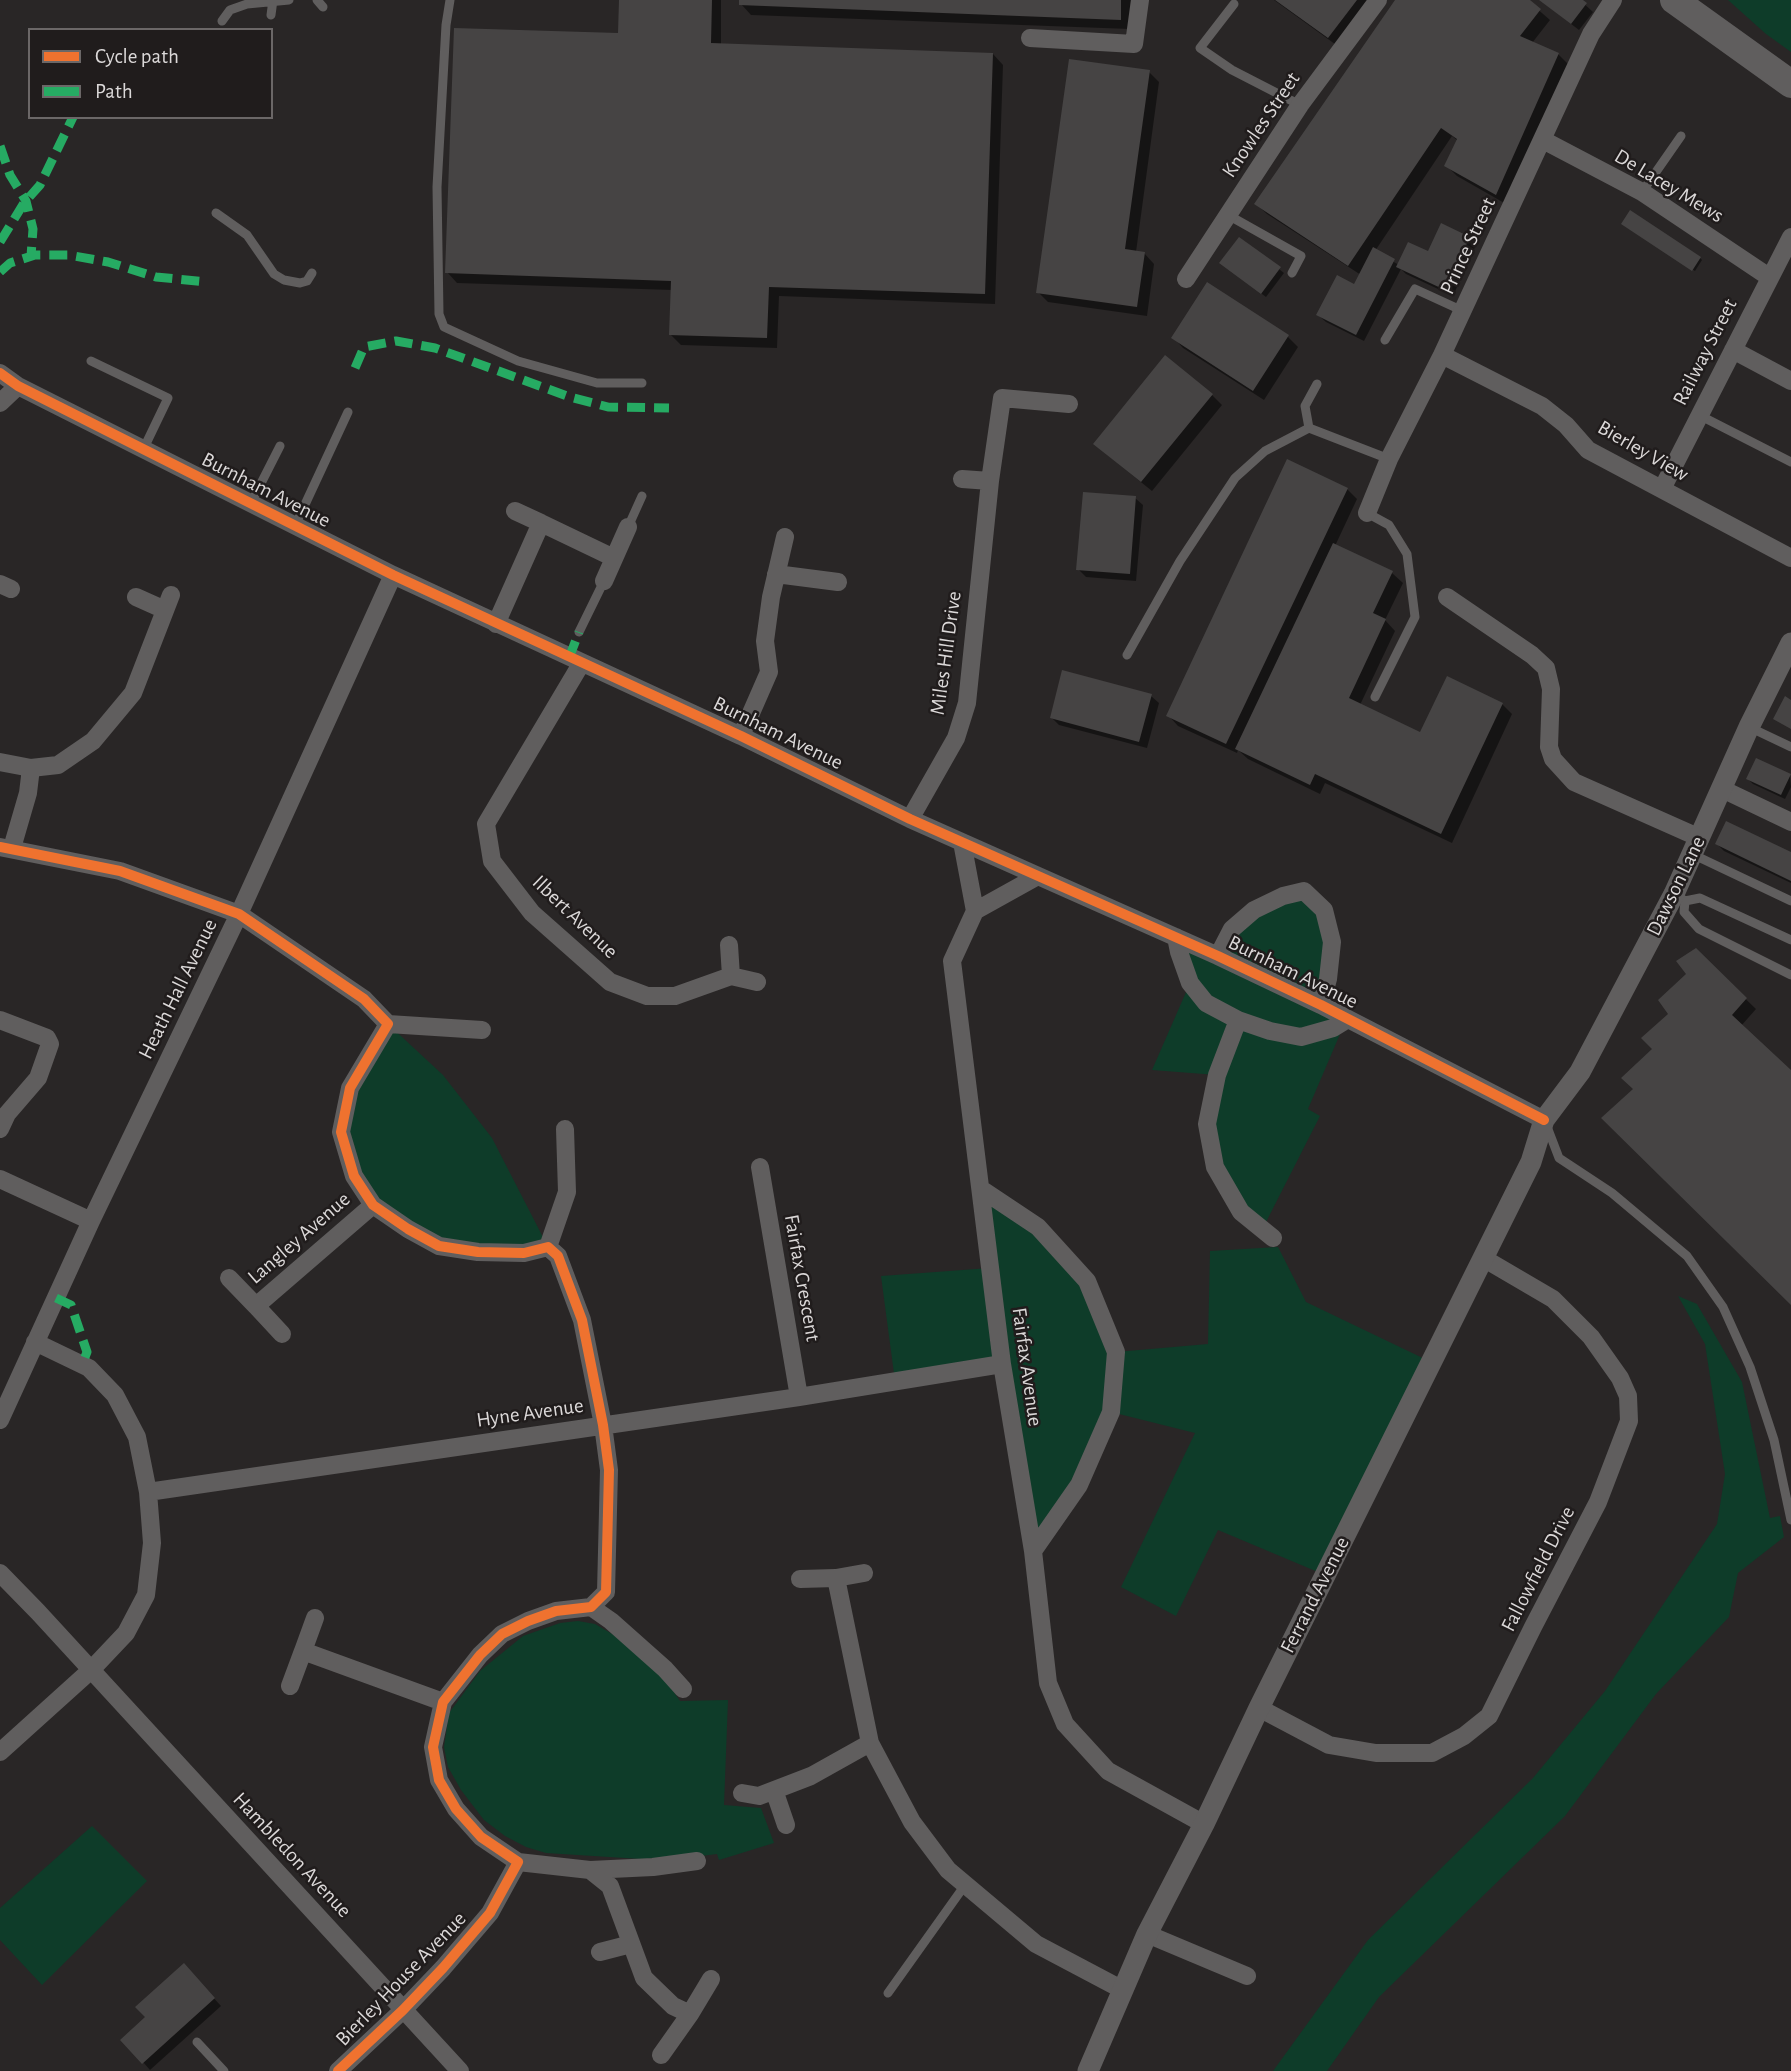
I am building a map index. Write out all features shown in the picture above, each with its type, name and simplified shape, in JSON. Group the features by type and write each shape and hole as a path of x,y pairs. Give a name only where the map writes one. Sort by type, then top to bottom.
{"highway":[{"path":"1674,0 1791,84"}],"street":[{"path":"1030,38 1134,44 1140,0"},
{"name":"Knowles Street","path":"1186,279 1300,105 1378,0"},
{"name":"Prince Street","path":"1367,513 1389,459 1443,355 1591,34 1613,0"},
{"name":"De Lacey Mews","path":"1542,140 1642,192 1769,277"},
{"name":"Railway Street","path":"1662,489 1791,237"},
{"path":"1733,350 1791,381"},
{"name":"Bierley View","path":"1443,355 1542,406 1566,425 1588,450 1791,558"},
{"name":"Burnham Avenue","path":"0,373 18,386 393,575 741,736 910,819 1218,956 1321,1005 1544,1120"},
{"path":"0,403 18,386"},
{"name":"Miles Hill Drive","path":"910,819 956,738 967,703 990,481 1002,398 1069,404"},
{"path":"962,480 990,481"},
{"path":"515,511 614,558"},
{"path":"496,624 541,523"},
{"path":"604,581 628,527"},
{"path":"741,736 769,672 765,641 785,537"},
{"path":"776,574 838,582"},
{"name":"Heath Hall Avenue","path":"0,1420 91,1221 239,914 393,575"},
{"path":"0,762 31,768 58,765 93,741 133,693 168,603 135,597"},
{"path":"1447,597 1532,655 1546,668 1552,690 1549,747 1553,759 1574,782 1696,846"},
{"name":"Dawson Lane","path":"1544,1120 1580,1072 1679,898 1696,846 1749,727 1785,671 1791,643"},
{"name":"Ilbert Avenue","path":"581,664 486,824 492,861 531,913 610,982 647,996 675,996 731,976"},
{"path":"31,768 29,793 6,848 120,872 239,914 364,999 388,1024 482,1030"},
{"path":"1722,789 1791,822"},
{"path":"962,842 975,911 1038,876"},
{"name":"Burnham Avenue","path":"1218,956 1232,929 1254,910 1283,896 1304,891 1324,910 1332,942 1328,979 1321,1005"},
{"name":"Fairfax Avenue","path":"975,911 952,961 1002,1364 1033,1551 1048,1683 1065,1724 1108,1771 1204,1824"},
{"name":"Burnham Avenue","path":"1176,937 1190,983 1206,1003 1238,1020 1270,1031 1301,1037 1334,1028 1346,1020"},
{"path":"729,946 731,976 757,982"},
{"path":"0,1020 47,1038 50,1044 38,1079 7,1114 0,1129"},
{"path":"1238,1020 1217,1075 1207,1124 1214,1167 1241,1212 1273,1238"},
{"path":"388,1024 350,1088 341,1132 354,1176 373,1205 439,1246 478,1252 524,1253 548,1247"},
{"name":"Ferrand Avenue","path":"1088,2071 1147,1934 1531,1162 1544,1120"},
{"path":"548,1247 567,1192 565,1129"},
{"name":"Fairfax Crescent","path":"760,1167 799,1397"},
{"path":"0,1179 91,1221"},
{"path":"981,1189 1038,1227 1087,1280 1116,1352 1111,1412 1079,1485 1033,1551"},
{"name":"Langley Avenue","path":"256,1306 373,1205"},
{"path":"548,1247 558,1256 582,1320 603,1425 609,1470 606,1592 591,1607 556,1611 528,1620 502,1634 466,1671 443,1702 433,1747 439,1780 456,1809 481,1837 518,1862 590,1870 653,1867 697,1861"},
{"name":"Fallowfield Drive","path":"1259,1708 1329,1745 1376,1752 1432,1752 1464,1736 1489,1716 1598,1502 1629,1421 1628,1396 1620,1378 1591,1337 1553,1299 1483,1258"},
{"name":"Langley Avenue","path":"229,1278 282,1334"},
{"path":"3,1742 91,1670 126,1633 146,1595 152,1543 148,1492 137,1437 115,1395 89,1368 36,1342"},
{"name":"Hyne Avenue","path":"148,1492 799,1397 1002,1364"},
{"name":"Hambledon Avenue","path":"0,1573 460,2071"},
{"path":"800,1579 836,1578 864,1573"},
{"path":"836,1578 870,1743 912,1822 948,1870 1036,1944 1123,1990"},
{"path":"591,1607 611,1621 665,1669 683,1689"},
{"path":"290,1686 315,1618"},
{"path":"303,1651 443,1702"},
{"path":"742,1793 759,1796 811,1776 870,1743"},
{"path":"774,1790 786,1825"},
{"name":"Bierley House Avenue","path":"338,2071 443,1968 490,1913 518,1862"},
{"path":"590,1870 610,1886 644,1978 673,2006 690,2014"},
{"path":"1147,1934 1247,1976"},
{"path":"600,1952 631,1944"},
{"path":"661,2055 712,1979"}],"lane":[{"path":"271,15 273,0"},
{"path":"222,21 230,10 247,4 289,0"},
{"path":"450,0 446,25 437,187 439,314 444,327 518,361 597,383 642,383"},
{"path":"1234,4 1200,48 1232,70 1300,105"},
{"path":"1642,192 1681,136"},
{"path":"216,213 247,234 274,274 300,283 307,281 312,273"},
{"path":"1228,215 1301,256 1292,273"},
{"path":"1385,340 1415,289 1463,311"},
{"path":"91,361 168,398 143,450"},
{"path":"1309,428 1305,406 1317,384"},
{"path":"295,526 348,412"},
{"path":"1699,415 1791,462"},
{"path":"1127,655 1180,561 1235,478 1265,451 1309,428 1389,459"},
{"path":"251,503 280,446"},
{"path":"628,527 642,496"},
{"path":"1367,513 1390,524 1407,554 1415,617 1375,697"},
{"path":"579,632 604,581"},
{"path":"1749,727 1791,747"},
{"path":"1696,846 1791,901"},
{"path":"1791,940 1700,898 1679,898 1684,912 1699,929 1791,975"},
{"path":"1544,1120 1559,1158 1612,1193 1687,1256 1723,1307 1750,1367 1774,1440 1791,1520"},
{"path":"888,1993 965,1885"},
{"path":"197,2042 224,2071"}],"green space":[{"path":"1728,0 1791,0 1791,52 1766,34"},
{"path":"1304,891 1332,942 1321,1005 1346,1020 1308,1109 1320,1116 1263,1228 1215,1167 1217,1075 1152,1070 1190,983 1176,937 1218,956 1232,929"},
{"path":"388,1024 443,1075 492,1138 548,1247 439,1246 373,1205 341,1132 350,1088"},
{"path":"981,1189 1087,1281 1116,1352 1208,1344 1210,1251 1278,1247 1306,1302 1431,1362 1325,1575 1218,1530 1176,1616 1121,1587 1195,1433 1111,1412 1033,1551 1002,1364 895,1381 881,1276 990,1268"},
{"path":"1678,1296 1697,1304 1742,1382 1770,1518 1780,1516 1784,1537 1738,1573 1729,1617 1656,1694 1565,1816 1379,1997 1327,2071 1273,2071 1368,1940 1533,1778 1605,1691 1717,1524 1725,1474 1705,1344"},
{"path":"578,1621 595,1624 631,1645 662,1675 680,1701 728,1700 724,1805 761,1808 774,1843 719,1860 717,1854 641,1859 546,1853 526,1847 505,1836 484,1820 461,1790 448,1767 444,1747 449,1713 480,1671 523,1636 560,1623"},
{"path":"92,1826 147,1881 42,1985 0,1940 0,1908"}],"building":[{"path":"619,0 712,0 711,43 993,53 985,294 769,287 767,338 669,335 671,281 445,273 454,28 618,33"},
{"path":"739,0 1121,0 1121,20 739,5"},
{"path":"1275,0 1357,0 1328,38"},
{"path":"1395,0 1530,0 1541,9 1520,36 1559,53 1496,195 1444,166 1457,139 1441,128 1348,266 1254,204"},
{"path":"1539,0 1583,0 1587,3 1571,24"},
{"path":"1069,59 1150,70 1125,249 1145,252 1137,307 1036,293"},
{"path":"1630,210 1701,257 1692,271 1621,224"},
{"path":"1441,223 1470,237 1445,290 1396,267 1408,242 1428,251"},
{"path":"1239,237 1281,267 1261,294 1219,263"},
{"path":"1373,247 1395,259 1356,335 1316,315 1337,275 1354,284"},
{"path":"1207,282 1289,335 1253,391 1171,338"},
{"path":"1165,355 1213,394 1141,482 1093,444"},
{"path":"1287,459 1348,488 1226,744 1166,716"},
{"path":"1083,492 1136,496 1130,574 1076,570"},
{"path":"1333,543 1393,571 1373,613 1386,619 1349,698 1420,732 1447,676 1503,703 1441,834 1315,774 1310,785 1235,749"},
{"path":"1062,670 1152,694 1139,742 1050,718"},
{"path":"1785,696 1791,700 1791,729 1773,719"},
{"path":"1756,758 1791,774 1781,795 1746,779"},
{"path":"1726,821 1791,852 1791,881 1715,844"},
{"path":"1696,948 1747,998 1732,1015 1791,1070 1791,1305 1601,1118 1633,1089 1621,1078 1652,1049 1641,1038 1668,1014 1658,1000 1686,974 1676,961"},
{"path":"184,1963 215,1998 142,2064 120,2040 145,2017 135,2007"}],"marked path":[{"path":"0,242 24,203 40,185 72,119"},
{"path":"0,146 10,175 26,201 33,229 31,256"},
{"path":"0,272 10,263 35,255 68,255 108,262 156,277 208,282"},
{"path":"355,368 364,347 396,341 435,348 570,397 608,407 669,408"},
{"path":"569,658 579,632"},
{"path":"56,1298 71,1305 87,1352 82,1365"}],"cycle path":[{"path":"0,373 18,386 393,575 741,736 910,819 1218,956 1321,1005 1544,1120"},
{"path":"0,847 120,871 239,914 364,999 388,1024 350,1088 341,1132 354,1176 373,1205 439,1246 478,1252 524,1253 548,1247 558,1256 582,1320 609,1470 606,1592 591,1607 556,1611 502,1634 480,1655 443,1702 433,1747 439,1780 456,1809 481,1837 518,1862 490,1913 443,1968 338,2071"}]}
